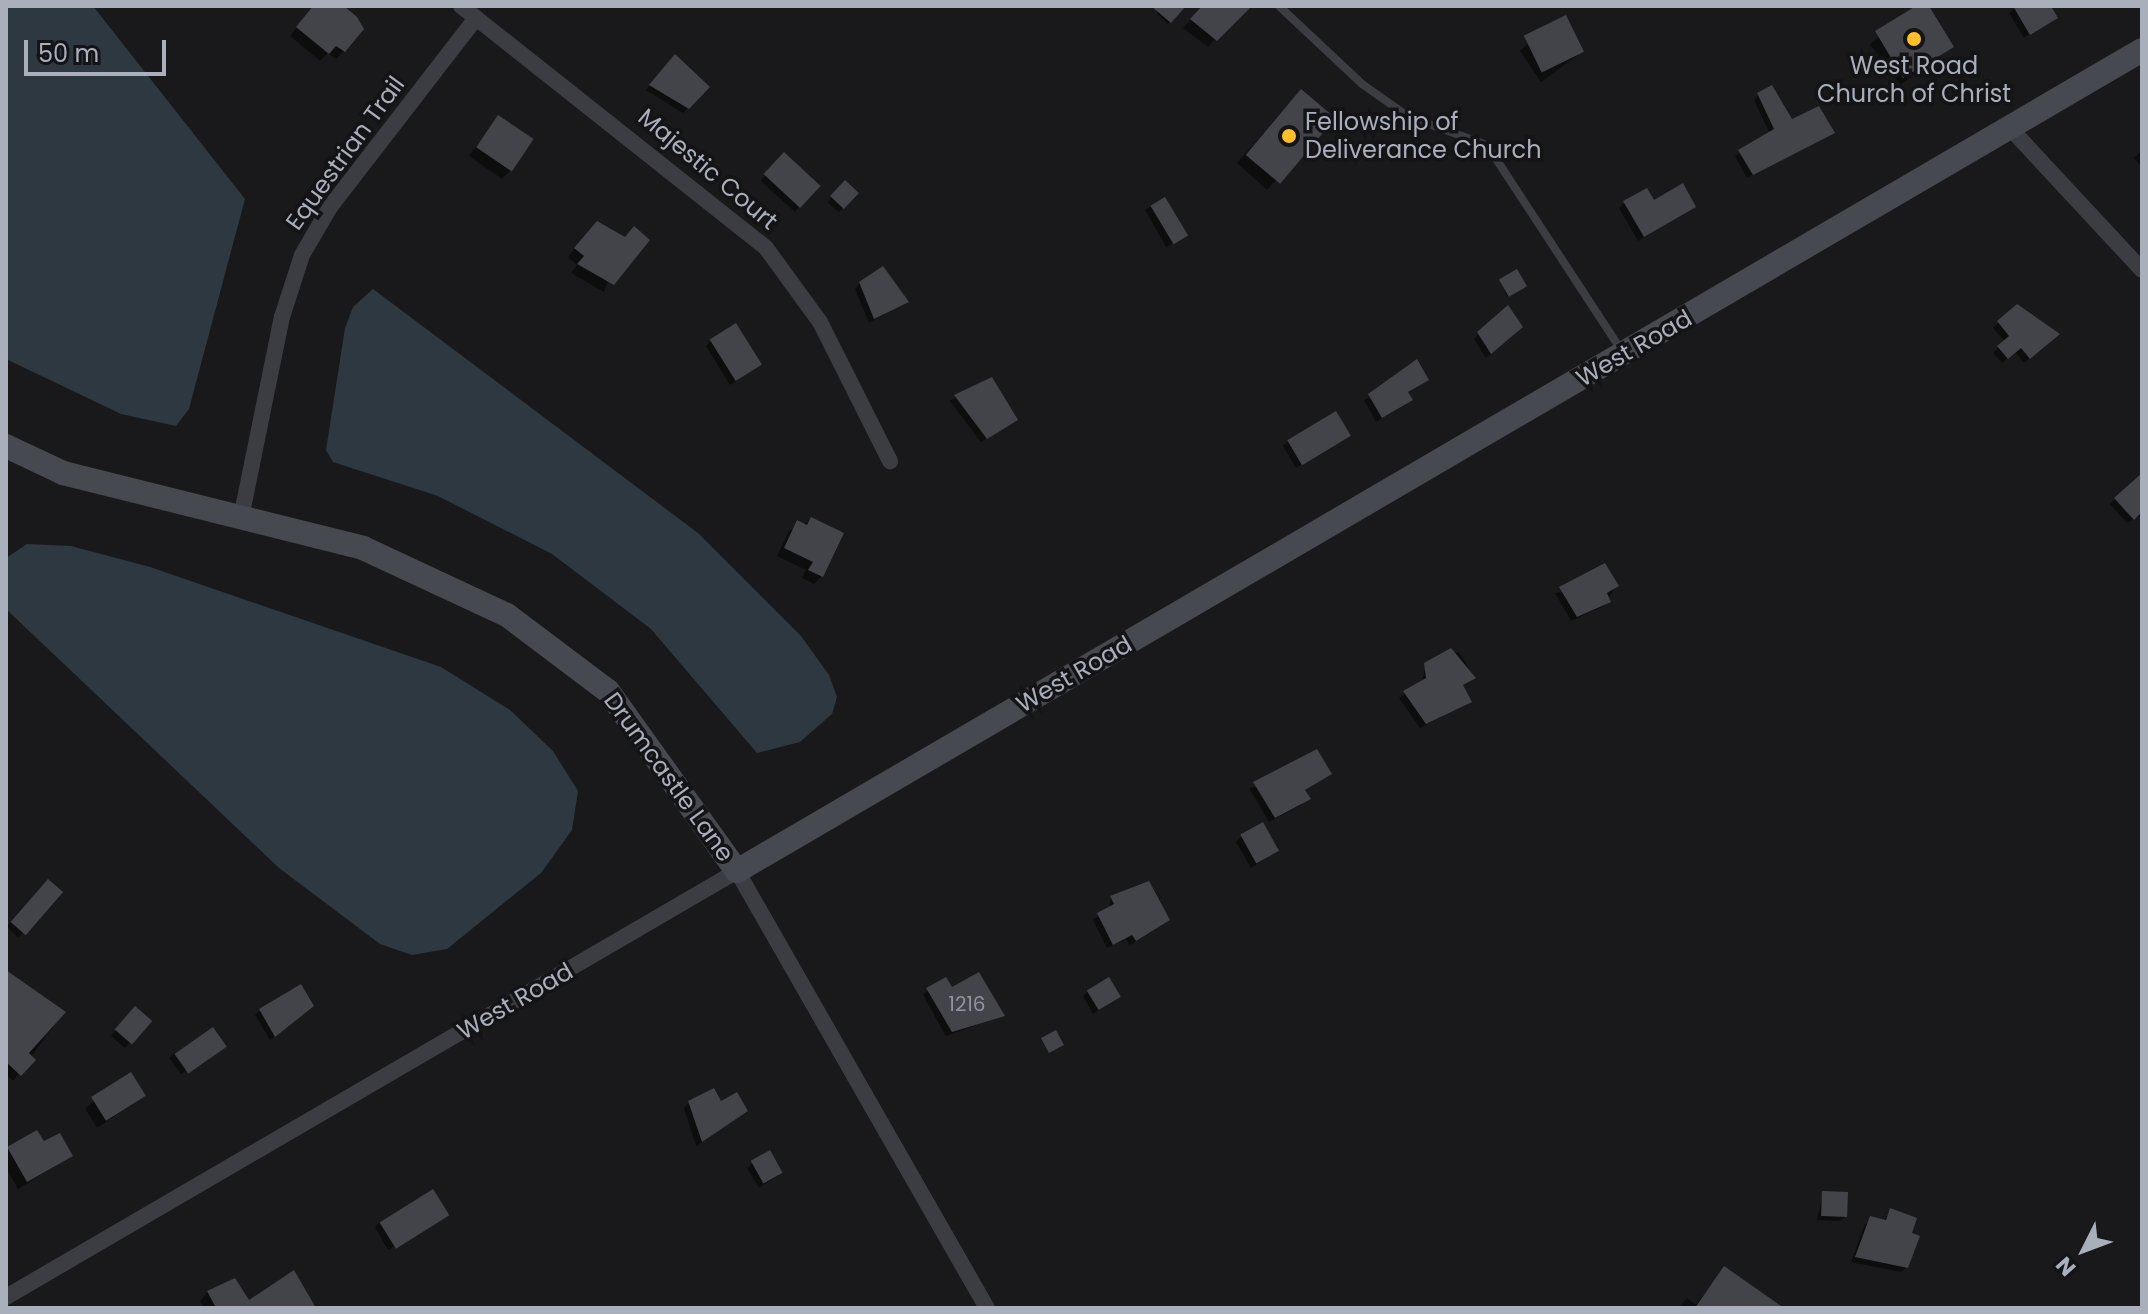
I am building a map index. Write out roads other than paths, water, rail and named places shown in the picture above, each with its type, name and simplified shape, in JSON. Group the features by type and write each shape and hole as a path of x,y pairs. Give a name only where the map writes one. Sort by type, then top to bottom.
{"street":[{"name":"Majestic Court","path":"461,6 766,248 820,322 890,461"},
{"name":"Equestrian Trail","path":"241,518 282,317 302,255 330,207 476,18"},
{"name":"West Road","path":"6,1297 2142,50"},
{"path":"2010,128 2142,270"},
{"name":"Drumcastle Lane","path":"6,446 63,473 363,548 439,577 566,655 608,691 737,871 987,1308"}],"lane":[{"path":"1279,6 1409,117 1487,145 1624,354"}],"place":[{"name":"West Road Church of Christ","path":"1914,39"},
{"name":"Fellowship of Deliverance Church","path":"1289,136"}]}
